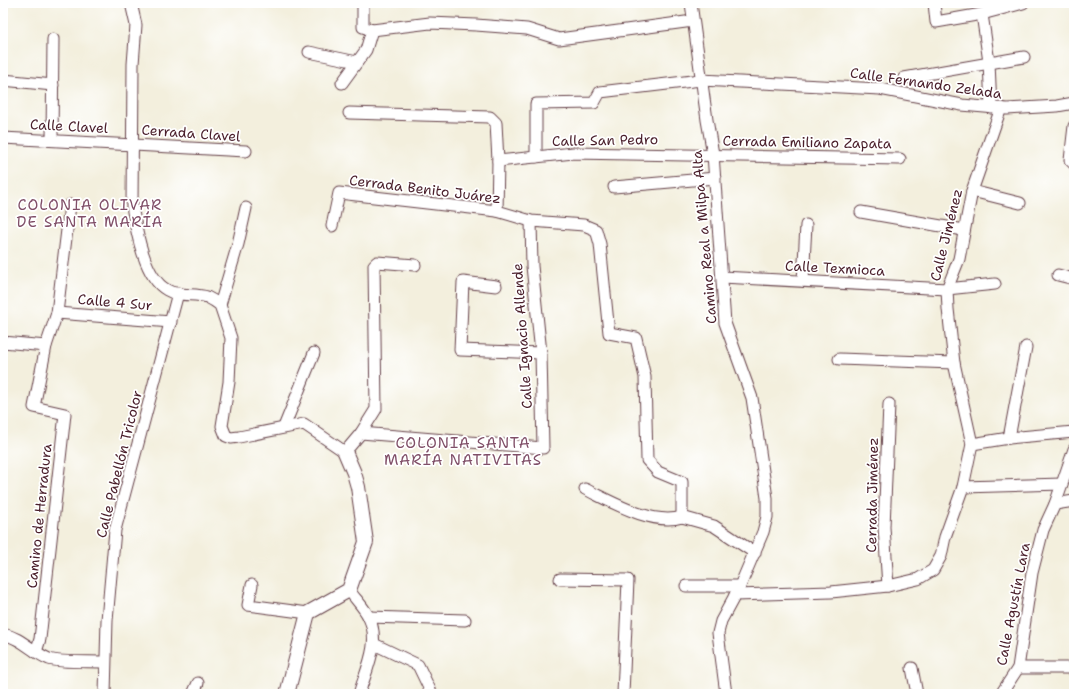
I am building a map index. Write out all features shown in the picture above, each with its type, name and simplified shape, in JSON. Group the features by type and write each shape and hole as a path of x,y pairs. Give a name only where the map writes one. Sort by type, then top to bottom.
{"street":[{"path":"131,3 136,25 133,64 132,206 141,249 157,281 167,290 208,297 220,305"},
{"path":"342,83 366,50 367,27 363,3"},
{"name":"Camino Real a Milpa Alta","path":"691,3 701,80 713,154 725,323 752,398 767,498 767,517 763,532 755,553 721,621 718,633 719,652 726,694"},
{"path":"934,3 936,22 982,14 1023,3"},
{"name":"Calle Jiménez","path":"972,444 954,363 947,289 958,259 972,191 996,108 982,14"},
{"path":"367,27 430,23 476,25 528,29 560,39 693,21"},
{"path":"52,140 53,39"},
{"path":"309,52 357,62"},
{"path":"904,78 1024,57"},
{"path":"3,80 53,85"},
{"name":"Calle Fernando Zelada","path":"536,157 536,104 594,103 600,92 701,80 880,89 962,105 996,108 1057,106 1074,103"},
{"path":"348,113 490,117 496,123 498,160 497,211"},
{"path":"1074,126 1070,160 1074,164"},
{"name":"Calle Clavel","path":"3,138 133,144"},
{"name":"Cerrada Clavel","path":"133,144 246,151"},
{"name":"Calle San Pedro","path":"498,160 573,153 713,154"},
{"name":"Cerrada Emiliano Zapata","path":"713,154 900,159"},
{"path":"614,187 715,178"},
{"path":"972,191 1020,203"},
{"name":"Cerrada Benito Juárez","path":"332,226 339,194 497,211 531,221 584,225 596,230 600,244 609,333 636,338 645,377 647,460 658,472 682,482 682,517"},
{"path":"3,342 46,346 57,313 70,205"},
{"path":"246,208 238,244 220,305 231,338 229,382 222,426 223,432 226,436 231,438 304,424 345,452 358,487 366,542 349,590 308,613 248,605 252,585"},
{"path":"860,212 964,230"},
{"name":"Calle Ignacio Allende","path":"361,433 542,448 540,353 532,266 531,221"},
{"path":"803,281 806,225"},
{"path":"345,452 361,433 376,409 373,306 374,264 378,262 415,265"},
{"path":"1058,275 1074,279"},
{"name":"Calle Texmioca","path":"722,277 947,289 995,284"},
{"path":"496,286 464,282 460,350 540,353"},
{"name":"Calle Pabellón Tricolor","path":"105,694 107,620 115,530 178,293"},
{"name":"Calle 4 Sur","path":"57,313 171,322"},
{"name":"Camino de Herradura","path":"36,652 40,639 66,414 34,407 46,346"},
{"path":"1008,438 1026,347"},
{"path":"284,427 314,353"},
{"path":"839,359 954,363"},
{"name":"Cerrada Jiménez","path":"888,586 884,527 889,404"},
{"path":"686,586 737,591 831,592 888,586 918,579 933,570 941,556 945,537 963,488 972,444 1008,438 1074,432"},
{"name":"Calle Agustín Lara","path":"1001,694 1018,668 1032,573 1043,530 1056,504 1074,449"},
{"path":"963,488 1062,484"},
{"path":"584,489 630,511 672,520 682,517 714,526 755,553"},
{"path":"1056,504 1074,502"},
{"path":"560,579 628,580 623,694"},
{"path":"349,590 369,617 374,632 374,644 359,694"},
{"path":"287,694 308,613"},
{"path":"369,617 465,620"},
{"path":"3,634 12,636 27,644 36,652 51,660 106,662"},
{"path":"374,644 418,665 432,694"},
{"path":"912,668 917,694"},
{"path":"1018,668 1074,668"},
{"path":"193,694 198,683"}],"district":[{"name":"COLONIA OLIVAR DE SANTA MARÍA","path":"90,214"},
{"name":"COLONIA SANTA MARÍA NATIVITAS","path":"463,452"}]}
